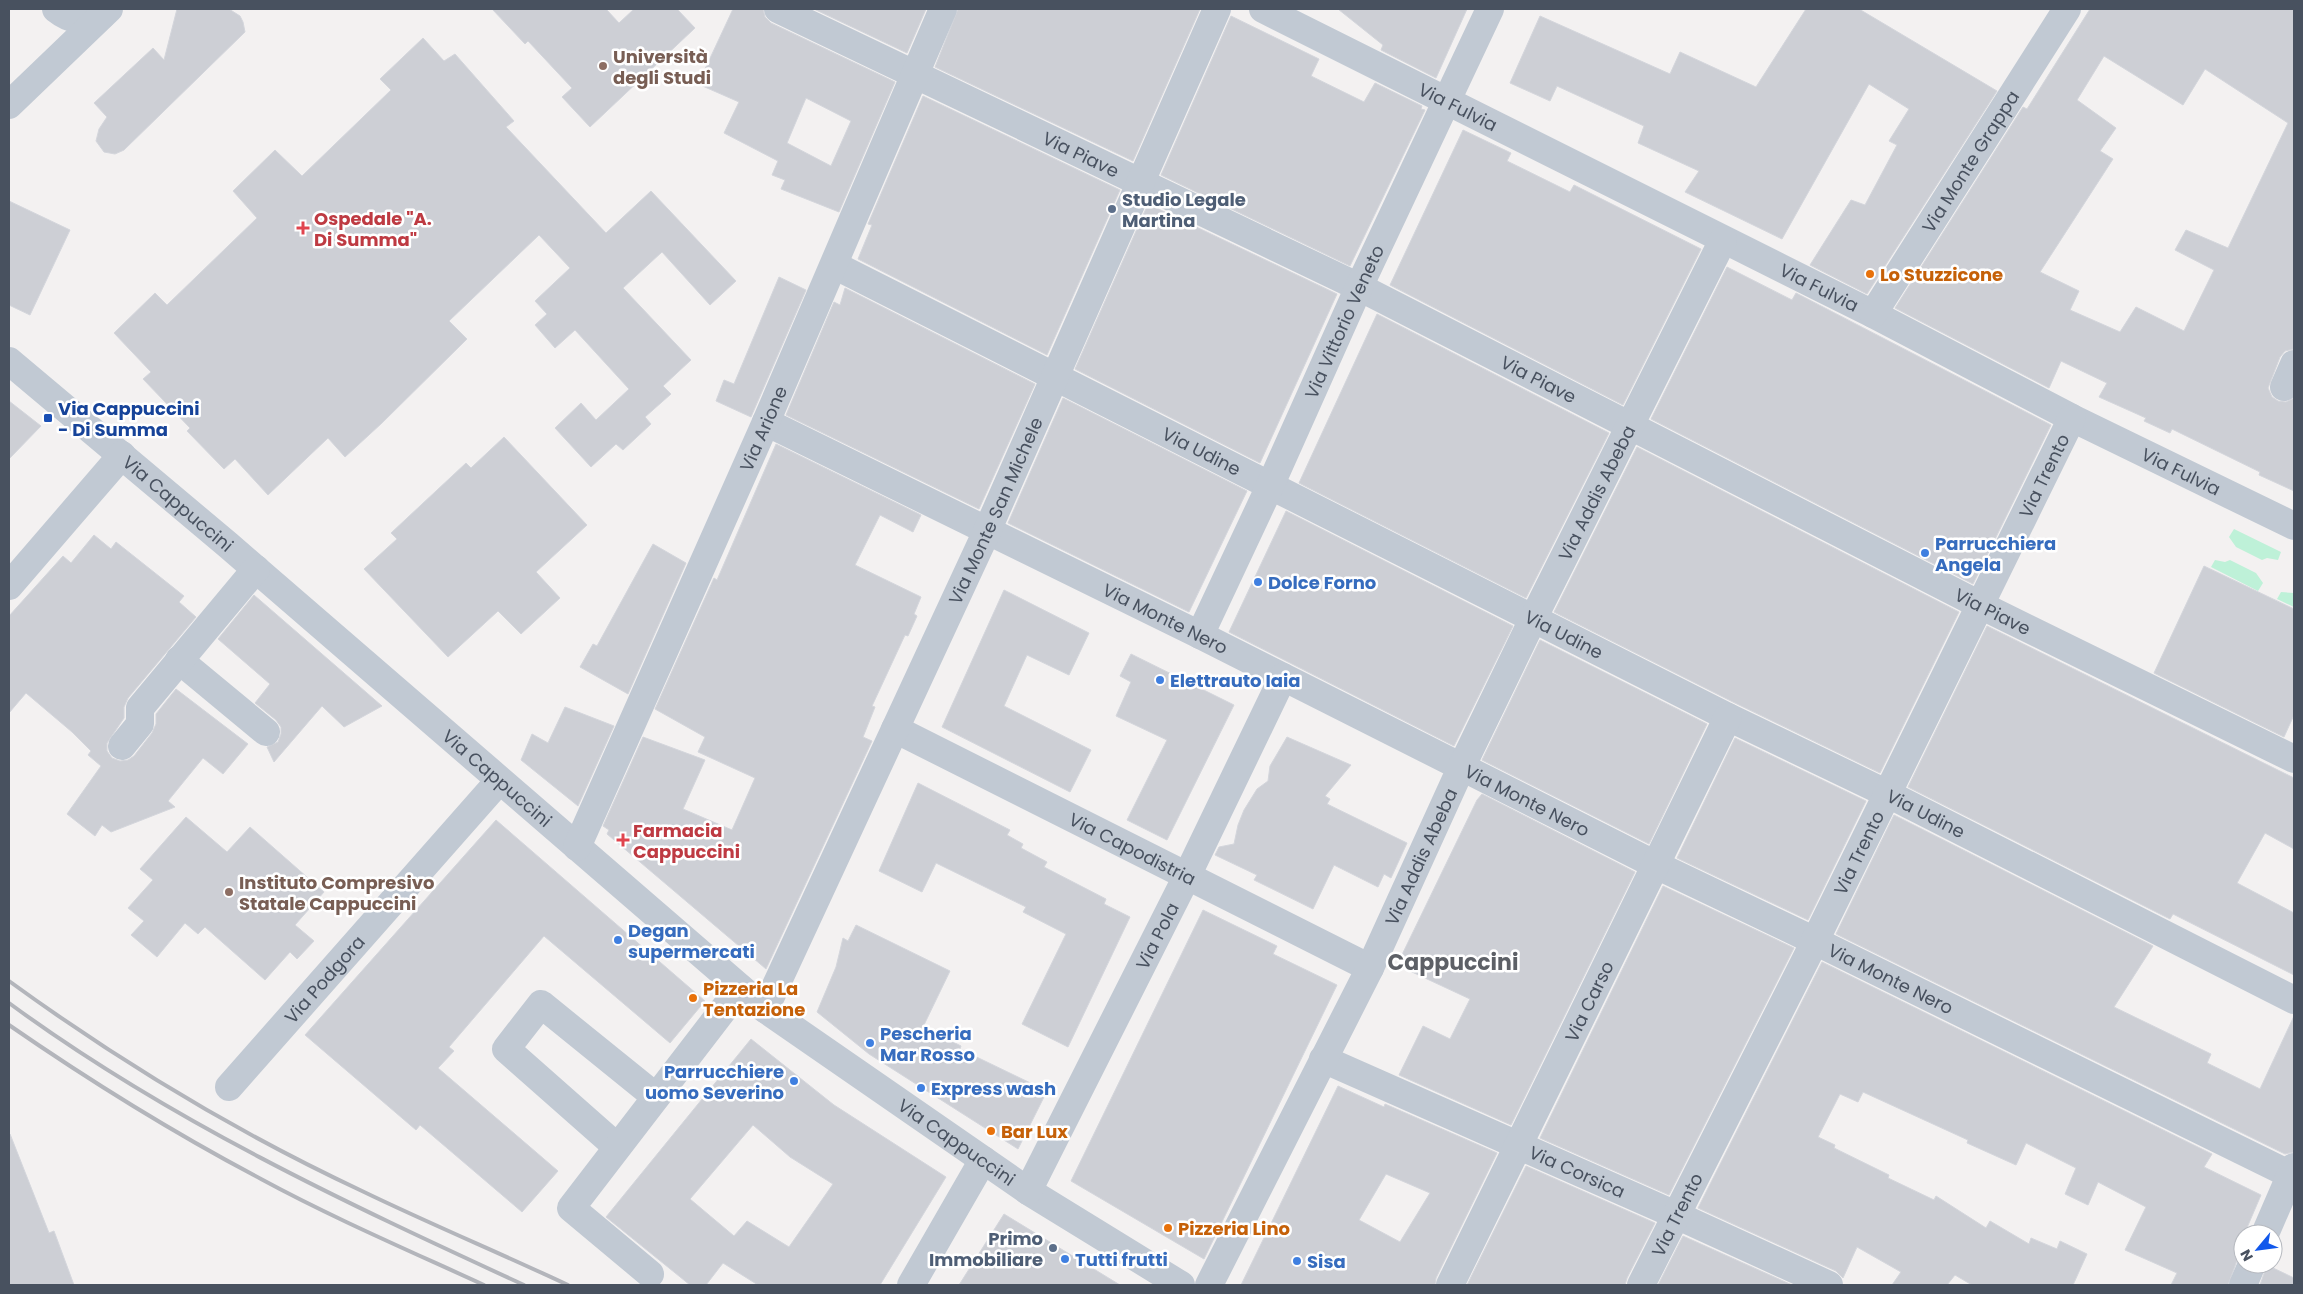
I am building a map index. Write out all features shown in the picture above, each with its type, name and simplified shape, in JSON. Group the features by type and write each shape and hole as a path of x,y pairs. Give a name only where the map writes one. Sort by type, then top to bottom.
{"street":[{"path":"56,9 66,16 78,20 90,20 105,11"},
{"name":"Via Piave","path":"778,9 1359,287 1980,606 2294,759"},
{"name":"Via Arione","path":"577,847 766,422 943,9"},
{"name":"Via Monte San Michele","path":"765,1009 987,531 1217,9"},
{"name":"Via Fulvia","path":"1263,9 1345,48 1446,102 1873,314 2072,418 2294,526"},
{"name":"Via Fulvia","path":"1308,9 1345,48"},
{"name":"Via Vittorio Veneto","path":"1200,635 1270,486 1359,287 1490,9"},
{"name":"Via Monte Grappa","path":"1873,314 2067,9"},
{"path":"9,105 105,11"},
{"name":"Via Addis Abeba","path":"1209,1285 1370,968 1461,768 1534,617 1723,240"},
{"name":"Via Udine","path":"834,265 1270,486 1534,617 1728,717 1888,794 2294,1000"},
{"name":"Via Cappuccini","path":"9,361 256,569 765,1009 1028,1191 1181,1285"},
{"name":"Via Trento","path":"1641,1285 1815,941 2072,418"},
{"name":"Via Monte Nero","path":"766,422 1200,635 1656,865 2293,1171"},
{"path":"9,586 122,455"},
{"path":"122,746 140,724 140,708 256,569"},
{"path":"179,660 266,732"},
{"name":"Via Pola","path":"1028,1191 1187,876 1283,678"},
{"name":"Via Carso","path":"1450,1285 1728,717"},
{"name":"Via Capodistria","path":"895,729 1370,968"},
{"name":"Via Podgora","path":"229,1087 499,781"},
{"path":"650,1274 571,1208 740,988"},
{"path":"617,1148 506,1049 542,1004 656,1097"},
{"name":"Via Corsica","path":"1323,1059 1676,1215 1829,1285"},
{"path":"911,1285 983,1160"},
{"path":"2269,1224 2293,1171"}],"green space":[{"path":"2234,529 2281,552 2278,560 2267,558 2262,560 2236,547 2229,537"},
{"path":"2215,560 2225,562 2230,560 2256,573 2263,583 2258,591 2211,567"},
{"path":"2281,592 2294,593 2294,607 2277,599"}],"building":[{"path":"177,9 229,9 240,16 245,32 124,150 115,154 104,152 96,141 99,129 107,117 94,103 153,48 164,60"},
{"name":"Università degli Studi","path":"492,9 606,9 619,23 634,9 677,9 695,28 590,127 562,97 572,88 528,41 525,44"},
{"path":"733,9 763,9 765,17 771,23 895,82 839,212 781,189 785,180 772,175 778,161 724,133 739,102 698,84","holes":["806,98 851,121 831,166 787,143"]},
{"path":"814,9 926,9 907,53"},
{"path":"958,9 1200,9 1133,161 935,67"},
{"path":"1338,9 1467,9 1436,78 1381,50 1383,45"},
{"path":"1806,9 1859,9 1997,91 1867,294 1810,265 1851,200 1865,205 1897,145 1889,141 1909,109 1869,84 1782,239 1685,192 1699,171 1638,143 1644,126 1557,86 1550,101 1510,83 1540,16 1670,74 1680,52 1756,87"},
{"path":"2090,9 2294,9 2294,349 2285,351 2280,357 2268,388 2272,397 2278,401 2286,402 2294,398 2294,491 2259,475 2260,472 2172,429 2170,433 2144,421 2146,418 2099,397 2107,383 2061,361 2049,388 1895,308 2023,107 2027,109","holes":["2104,56 2183,105 2205,69 2288,123 2228,248 2186,230 2175,250 2214,270 2184,331 2136,307 2120,332 2070,310 2079,291 2040,272 2113,159 2100,151 2116,128 2077,100"]},
{"path":"1231,16 1319,59 1311,76 1364,102 1375,83 1422,106 1421,109 1425,110 1350,266 1161,175"},
{"path":"423,38 444,61 455,54 514,121 506,127 606,233 651,191 736,281 710,305 662,252 623,288 691,360 663,386 671,394 645,417 651,424 623,450 616,444 591,467 555,428 581,403 596,420 629,389 575,330 555,348 535,325 547,314 535,301 570,268 539,235 449,321 467,339 382,423 345,457 328,438 268,495 235,459 224,469 187,431 190,428 143,379 151,372 114,333 155,293 167,305 257,218 233,191 275,150 302,176 391,90 380,79"},
{"path":"923,96 1120,190 1047,355 858,259 872,225 868,224"},
{"path":"1463,130 1511,153 1507,161 1570,192 1574,185 1701,249 1623,405 1390,285"},
{"path":"9,201 70,230 30,315 9,305"},
{"path":"1148,204 1337,294 1260,463 1075,369"},
{"path":"1727,267 1792,300 1796,293 2051,425 1973,584 1651,419"},
{"path":"779,277 806,290 751,417 716,401 724,380 734,384"},
{"path":"845,288 1035,384 979,509 786,415 834,302 840,305"},
{"path":"1377,314 1609,433 1526,598 1299,483"},
{"path":"1063,398 1247,491 1189,612 1008,523"},
{"path":"9,401 41,426 9,459"},
{"path":"504,437 587,525 536,572 560,598 521,634 498,611 448,657 364,569 397,539 391,533 466,463 471,468"},
{"path":"776,444 921,515 913,532 880,515 855,565 921,597 914,614 917,616 908,636 905,635 872,706 875,707 863,737 872,741 766,969 607,834 609,830 603,826 643,737 705,760 683,809 732,830 755,778 698,752 705,737 655,709 714,578 717,580"},
{"path":"1637,447 1959,612 1880,773 1554,612"},
{"path":"1286,511 1513,626 1454,746 1229,632"},
{"path":"94,535 111,549 116,542 184,596 179,602 196,617 128,698 124,707 124,718 107,743 107,751 112,758 120,761 128,760 134,756 152,733 156,724 156,714 176,689 248,744 223,774 203,758 168,801 175,807 111,832 102,825 95,836 67,814 101,766 88,755 91,751 72,732 26,693 9,713 9,616 63,556 71,563"},
{"path":"653,544 686,563 628,694 580,667 593,644 597,646"},
{"path":"2204,566 2294,609 2294,715 2284,737 2154,673"},
{"path":"1004,590 1089,633 1069,675 1027,655 1004,706 1091,750 1070,792 942,727"},
{"path":"254,595 382,706 344,727 322,706 274,762 267,747 278,742 281,727 276,720 255,703 270,684 218,639"},
{"path":"1987,626 2294,778 2294,849 2265,833 2237,883 2294,913 2294,975 2173,914 2170,919 1908,787"},
{"path":"1540,640 1707,724 1649,844 1482,760"},
{"path":"1131,654 1234,705 1167,840 1127,820 1167,740 1116,716 1131,682 1120,676"},
{"path":"565,707 614,726 578,806 521,760 532,734 548,743"},
{"path":"1287,737 1351,765 1325,796 1330,799 1327,804 1407,843 1391,878 1384,874 1378,887 1334,865 1313,909 1254,880 1257,875 1215,855 1219,847 1234,844 1238,825 1244,810 1257,789 1268,781 1270,766"},
{"path":"1735,738 1866,801 1808,920 1677,858"},
{"path":"918,783 1010,830 1007,835 1023,844 1021,848 1047,862 1044,867 1106,899 1104,904 1130,917 1068,1047 1022,1024 1066,934 1023,912 1026,907 936,863 922,892 879,871"},
{"path":"1482,794 1635,872 1511,1125 1399,1075 1423,1026 1450,1039 1470,999 1397,965 1477,800"},
{"path":"1894,815 2153,946 2114,1007 2211,1054 2207,1063 2260,1089 2294,1016 2294,1152 2285,1154 1836,934"},
{"path":"186,817 227,852 250,827 324,892 295,925 314,941 297,959 290,952 265,980 205,927 198,934 185,923 157,957 131,935 144,921 128,908 153,880 140,869"},
{"path":"496,820 705,1001 670,1043 544,936 449,1047 454,1051 438,1068 558,1171 522,1212 420,1125 416,1130 305,1035"},
{"path":"1663,886 1794,948 1669,1195 1540,1138"},
{"path":"1203,910 1277,946 1273,954 1337,985 1204,1259 1071,1181"},
{"path":"856,925 950,971 923,1027 961,1046 960,1049 1047,1091 1018,1149 869,1054 817,1012 836,967 843,938 848,941"},
{"path":"1822,962 2212,1154 2204,1167 2261,1195 2249,1224 2233,1224 2233,1272 2228,1285 2171,1285 2177,1273 2125,1250 2146,1207 2098,1182 2088,1205 2065,1194 2076,1168 2026,1143 2016,1165 1967,1143 1968,1140 1863,1092 1858,1102 1840,1094 1818,1137 1835,1145 1834,1148 1889,1175 1888,1178 1934,1200 1936,1196 1986,1228 1990,1221 2029,1244 2031,1238 2057,1249 2060,1241 2087,1254 2073,1285 1972,1285 1955,1275 1947,1285 1892,1285 1901,1272 1857,1247 1843,1278 1836,1271 1698,1208"},
{"path":"751,1039 834,1105 946,1177 880,1285 758,1285 723,1263 706,1285 690,1285 606,1217","holes":["753,1125 790,1157 833,1184 789,1247 747,1221 734,1236 690,1199"]},
{"path":"1338,1086 1384,1107 1385,1104 1497,1153 1436,1278 1435,1285 1241,1285","holes":["1386,1174 1430,1193 1400,1242 1359,1220"]},
{"path":"9,1134 49,1233 54,1231 74,1285 9,1285"},
{"path":"1526,1166 1655,1223 1625,1285 1467,1285"},
{"path":"1004,1214 1120,1285 959,1285"},
{"path":"1683,1236 1792,1285 1658,1285"},
{"path":"2283,1273 2294,1278 2294,1285 2260,1285 2264,1274"}],"railway":[{"path":"9,981 136,1067 270,1145 388,1203 568,1285"},
{"path":"9,1003 69,1045 195,1122 325,1191 524,1285"},
{"path":"9,1025 133,1106 196,1143 344,1221 484,1285"}],"place":[{"name":"Università degli Studi","path":"603,66"},
{"name":"Studio Legale Martina","path":"1112,209"},
{"name":"Ospedale \"A. Di Summa\"","path":"303,228"},
{"name":"Lo Stuzzicone","path":"1870,274"},
{"name":"Via Cappuccini - Di Summa","path":"48,418"},
{"name":"Parrucchiera Angela","path":"1925,553"},
{"name":"Dolce Forno","path":"1258,582"},
{"name":"Elettrauto Iaia","path":"1160,680"},
{"name":"Farmacia Cappuccini","path":"623,840"},
{"name":"Instituto Compresivo Statale Cappuccini","path":"229,892"},
{"name":"Degan supermercati","path":"618,940"},
{"name":"Pizzeria La Tentazione","path":"693,998"},
{"name":"Pescheria Mar Rosso","path":"870,1043"},
{"name":"Parrucchiere uomo Severino","path":"794,1081"},
{"name":"Express wash","path":"921,1088"},
{"name":"Bar Lux","path":"991,1131"},
{"name":"Pizzeria Lino","path":"1168,1228"},
{"name":"Primo Immobiliare","path":"1053,1248"},
{"name":"Tutti frutti","path":"1065,1259"},
{"name":"Sisa","path":"1297,1261"}],"district":[{"name":"Cappuccini","path":"1453,962"}]}
